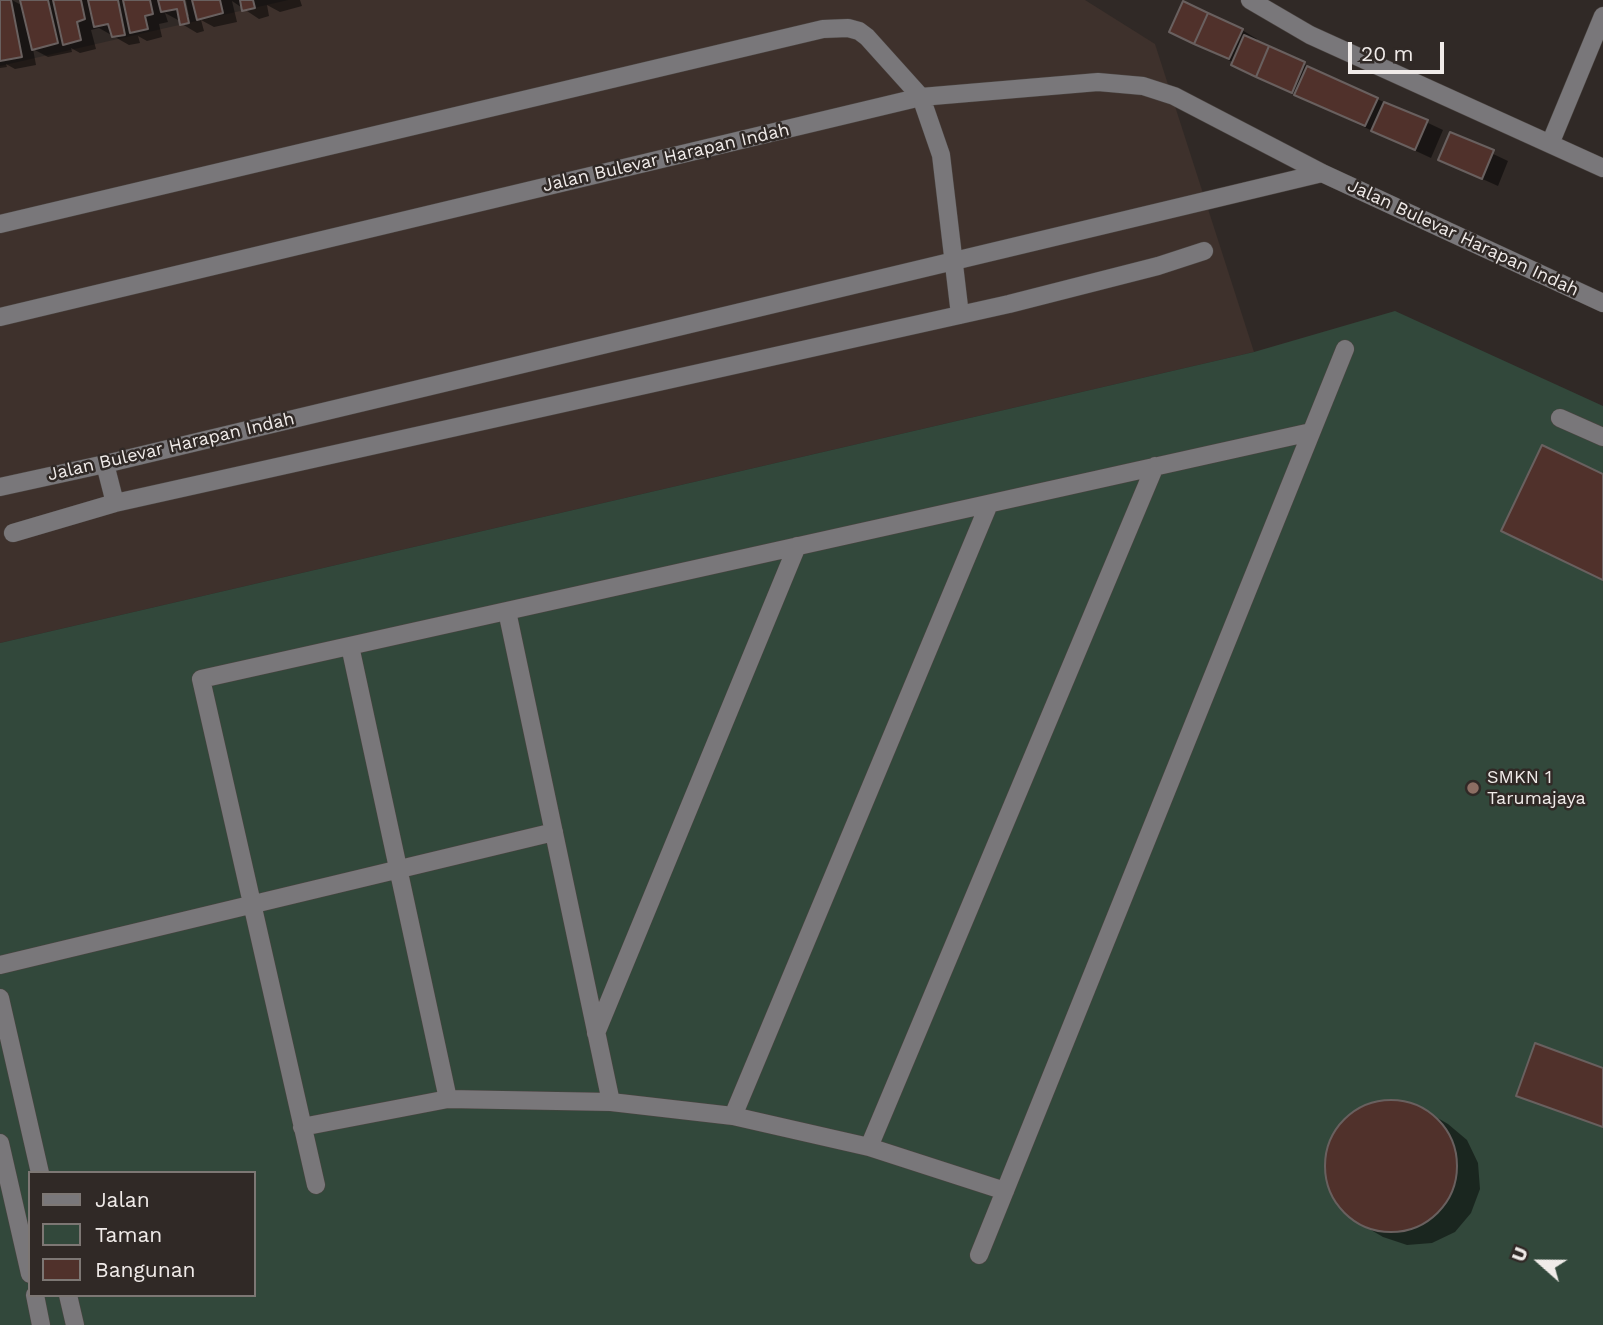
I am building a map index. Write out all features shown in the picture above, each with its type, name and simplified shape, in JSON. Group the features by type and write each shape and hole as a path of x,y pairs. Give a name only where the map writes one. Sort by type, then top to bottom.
{"street":[{"path":"1250,0 1310,35 1603,168"},
{"path":"1550,144 1603,16"},
{"path":"0,224 823,29 848,28 867,37 921,97 941,155 960,315"},
{"name":"Jalan Bulevar Harapan Indah","path":"0,317 921,97 1098,82 1143,86 1174,96 1322,173 1603,303"},
{"name":"Jalan Bulevar Harapan Indah","path":"0,487 1322,173"},
{"path":"13,533 115,503 960,315 1158,266 1204,251"},
{"path":"979,1255 1345,349"},
{"path":"1560,418 1603,437"},
{"path":"316,1185 201,679 1311,432"},
{"path":"105,464 115,503"},
{"path":"869,1147 1155,466"},
{"path":"733,1116 989,504"},
{"path":"596,1033 797,546"},
{"path":"507,611 611,1102"},
{"path":"350,646 448,1099"},
{"path":"0,965 554,832"},
{"path":"0,998 40,1171"},
{"path":"302,1127 448,1099 611,1102 733,1116 869,1147 1004,1191"},
{"path":"0,1143 28,1265"},
{"path":"34,1297 41,1325"},
{"path":"68,1297 75,1325"}],"shaded area":[{"path":"288,0 1085,0 1155,44 1254,352 0,643 0,66"}],"green space":[{"path":"1395,311 1603,406 1603,1325 0,1325 0,643 1254,352"}],"building":[{"path":"0,0 11,0 22,57 0,61"},
{"path":"20,0 48,0 58,43 32,50"},
{"path":"53,0 81,0 85,19 77,22 81,40 63,45"},
{"path":"88,0 118,0 125,35 112,37 108,24 94,27"},
{"path":"123,0 150,0 153,14 145,16 148,29 130,33"},
{"path":"158,0 184,0 189,23 180,25 177,9 161,12"},
{"path":"192,0 220,0 223,13 197,20"},
{"path":"240,0 253,0 255,8 242,11"},
{"path":"1183,1 1208,13 1194,44 1169,32"},
{"path":"1208,13 1243,29 1229,59 1194,44"},
{"path":"1244,35 1269,46 1256,77 1231,65"},
{"path":"1269,46 1305,62 1292,93 1256,77"},
{"path":"1307,66 1378,98 1365,126 1294,95"},
{"path":"1384,102 1428,120 1415,150 1371,131"},
{"path":"1450,132 1494,150 1482,179 1438,160"},
{"path":"1542,445 1603,474 1603,580 1501,531"},
{"path":"1535,1043 1603,1068 1603,1127 1516,1096"},
{"path":"1391,1100 1416,1105 1438,1119 1452,1141 1457,1166 1452,1191 1438,1213 1416,1227 1391,1232 1366,1227 1344,1213 1330,1191 1325,1166 1330,1141 1344,1119 1366,1105"}],"place":[{"name":"SMKN 1 Tarumajaya","path":"1473,788"}]}
